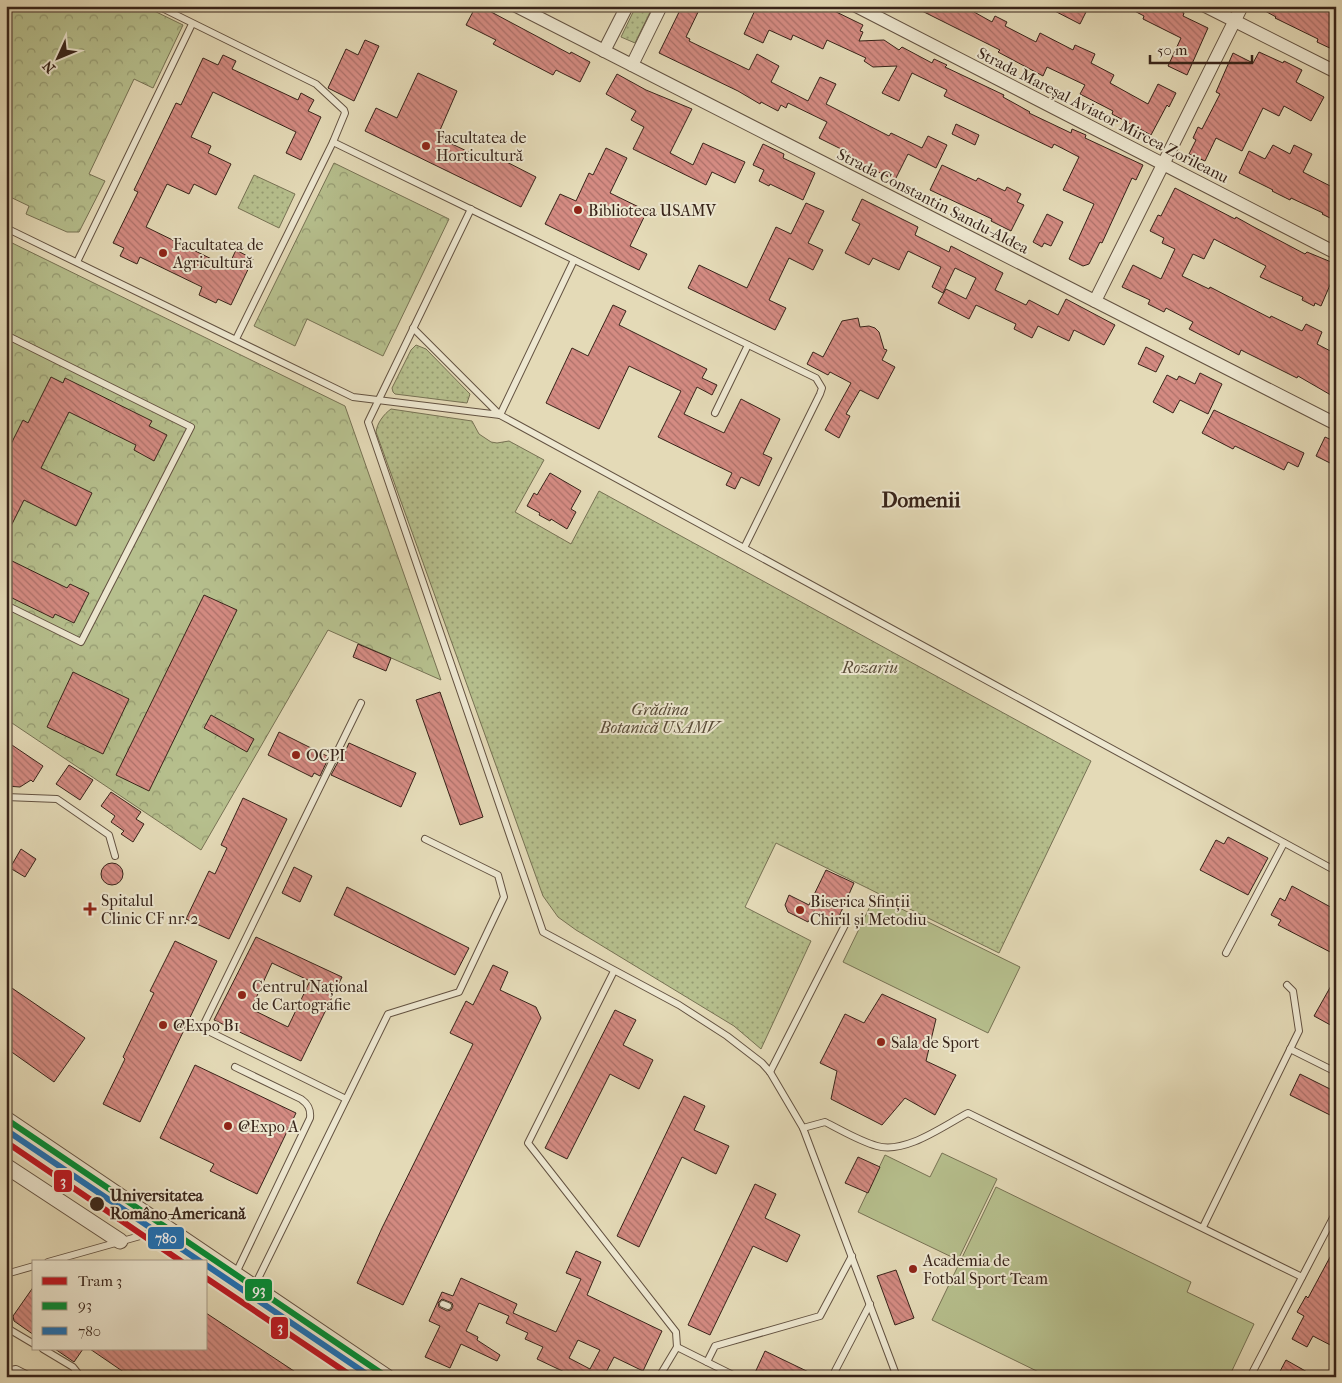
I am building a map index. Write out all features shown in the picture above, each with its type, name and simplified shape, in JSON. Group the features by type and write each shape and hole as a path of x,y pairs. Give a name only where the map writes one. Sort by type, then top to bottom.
{"street":[{"name":"Strada Constantin Sandu-Aldea","path":"516,6 1336,424"},
{"path":"604,51 626,6"},
{"path":"632,65 661,6"},
{"name":"Strada Mareșal Aviator Mircea Zorileanu","path":"856,6 1336,253"},
{"path":"1205,6 1336,72"},
{"path":"1094,301 1242,6"},
{"path":"6,1118 387,1377"},
{"path":"6,1166 120,1241"}],"lane":[{"path":"158,6 316,84 344,110 345,114 334,142 236,340"},
{"path":"77,262 192,24"},
{"path":"334,142 816,378 822,388 820,394 744,548"},
{"path":"471,209 368,422 542,932 679,1005 727,1036 762,1063 770,1072 803,1128 897,1377"},
{"path":"6,228 353,397 500,415"},
{"path":"500,415 574,260"},
{"path":"413,328 500,415 1336,871"},
{"path":"6,335 191,427 81,642 6,606"},
{"path":"715,413 748,345"},
{"path":"346,1099 202,1028 360,702"},
{"path":"6,798 57,799 109,835 116,856"},
{"path":"254,1287 388,1014 459,992 504,897 498,875 425,839"},
{"path":"1226,953 1284,843"},
{"path":"770,1072 845,925"},
{"path":"614,971 528,1143 676,1332 677,1347 659,1377"},
{"path":"1203,1228 1299,1031 1293,991 1287,986"},
{"path":"1290,1049 1336,1072"},
{"path":"235,1067 301,1099 310,1107 311,1113 235,1274"},
{"path":"803,1128 824,1122 871,1144 886,1148 897,1148 913,1143 968,1113 1302,1277"},
{"path":"1250,1377 1336,1212"},
{"path":"55,1260 167,1228"},
{"path":"707,1362 715,1346 820,1316 852,1256"},
{"path":"6,1274 32,1267"},
{"path":"6,1278 8,1329 32,1343"},
{"path":"835,1371 870,1304"},
{"path":"677,1347 738,1377"},
{"path":"45,1350 73,1367 81,1377"},
{"path":"6,1371 16,1369 32,1377"}],"green space":[{"path":"15,6 144,6 183,25 153,88 134,79 89,174 105,181 79,232 67,232 26,214 29,206 6,195 6,23"},
{"path":"636,6 653,6 635,43 621,37"},
{"path":"334,163 449,219 383,356 307,319 295,346 254,326"},
{"path":"254,175 295,194 279,228 238,208"},
{"path":"6,240 345,406 441,680 328,630 201,850 6,719"},
{"path":"416,345 426,349 470,394 467,403 395,394 393,392 392,388 411,350"},
{"name":"Grădina Botanică USAMV","path":"391,409 472,421 479,434 491,442 509,441 544,460 515,512 571,544 599,491 1091,761 999,953 776,843 745,907 811,941 761,1049 734,1026 576,930 558,917 543,896 376,432 381,419"},
{"path":"875,896 1020,967 988,1033 843,962"},
{"path":"942,1153 997,1179 958,1260 858,1212 885,1155 930,1177"},
{"path":"996,1187 1191,1282 1187,1292 1254,1324 1229,1377 1049,1377 932,1320"}],"building":[{"path":"476,6 480,6 570,54 571,52 590,62 580,82 556,70 553,75 493,44 496,40 466,25"},
{"path":"682,6 701,6 686,37 690,39 689,41 749,70 757,54 779,66 771,82 808,101 820,77 836,84 826,104 889,136 891,133 922,148 928,136 947,145 936,168 908,154 895,180 845,156 847,152 819,138 827,122 788,103 786,108 781,105 778,111 761,102 760,104 738,91 659,53"},
{"path":"757,6 824,6 863,25 860,31 863,32 859,41 884,40 899,50 902,47 932,63 934,59 947,65 945,67 1004,95 1003,97 1029,113 1071,133 1072,129 1086,135 1085,138 1143,165 1136,180 1132,178 1102,243 1100,242 1089,264 1083,266 1069,259 1094,204 1063,190 1079,157 1054,144 1052,148 944,96 947,90 912,73 899,101 882,93 897,66 873,67 864,61 866,58 827,40 823,49 793,35 791,40 769,30 763,43 744,34"},
{"path":"912,6 977,6 974,12 992,22 995,16 1007,22 1005,26 1036,42 1040,33 1073,50 1075,45 1095,54 1091,63 1114,75 1110,83 1148,104 1158,84 1176,93 1169,107 1167,105 1151,135 1112,114 1113,111 1080,94 1085,85 1047,67 1043,76 998,52 1000,50"},
{"path":"1045,6 1089,6 1080,24"},
{"path":"1125,6 1172,6 1184,13 1183,16 1208,28 1187,75 1168,66 1181,38 1143,19 1144,16"},
{"path":"1256,6 1321,6 1336,14 1336,51 1317,42 1318,39 1275,18"},
{"path":"365,40 379,46 354,101 328,88 346,49 358,55"},
{"path":"1259,52 1302,70 1296,82 1324,97 1311,121 1284,106 1279,116 1263,108 1242,151 1216,138 1205,161 1189,154 1196,140 1193,138 1198,127 1202,129 1220,94 1216,92 1233,53 1253,63"},
{"path":"223,55 236,61 232,69 298,100 301,93 314,100 308,111 321,117 301,160 286,153 296,132 213,92 191,137 211,146 208,153 231,164 216,195 194,184 189,194 167,184 146,227 228,267 236,250 253,259 231,305 218,299 216,303 199,295 202,287 140,257 137,264 120,256 124,248 113,243 138,192 134,190 176,103 181,105 203,58 218,65"},
{"name":"Facultatea de Horticultură","path":"418,73 457,91 437,137 490,162 493,155 536,177 521,207 365,131 376,108 397,118"},
{"path":"617,74 646,90 692,109 670,153 693,165 703,143 745,162 735,183 712,172 706,185 633,149 644,127 631,120 636,111 606,94"},
{"path":"956,124 979,135 975,145 952,134"},
{"path":"763,144 784,154 783,158 815,173 803,200 770,184 769,186 759,181 764,170 753,165"},
{"path":"1273,145 1290,154 1294,145 1312,154 1303,172 1336,189 1336,221 1291,198 1290,200 1239,173 1249,151 1265,159"},
{"name":"Biblioteca USAMV","path":"606,148 627,158 610,193 647,211 630,246 647,254 639,270 545,224 560,194 576,201 589,173 593,175"},
{"path":"942,165 976,181 978,178 1005,191 1007,187 1021,194 1017,202 1024,205 1011,231 991,221 992,219 930,190"},
{"path":"1175,188 1235,219 1236,217 1305,254 1307,252 1336,264 1336,271 1321,306 1315,303 1314,306 1302,300 1303,297 1260,277 1266,266 1214,239 1204,259 1193,254 1182,276 1209,289 1210,287 1270,318 1271,316 1302,331 1306,324 1322,332 1317,344 1336,354 1336,398 1298,376 1297,378 1241,350 1239,355 1189,329 1193,322 1166,308 1164,312 1148,304 1150,300 1122,287 1133,265 1161,279 1175,249 1162,243 1164,238 1150,231 1158,215 1161,216"},
{"path":"862,199 918,227 915,235 949,252 951,246 1003,273 995,290 1026,305 1029,300 1058,315 1066,299 1115,325 1104,345 1074,330 1069,341 1038,326 1032,338 1014,329 1016,324 976,305 969,319 938,303 946,289 966,299 976,278 955,268 943,293 932,287 941,267 908,251 899,270 873,258 869,265 845,253 860,224 852,220"},
{"path":"806,203 824,211 808,243 823,250 813,270 789,258 769,300 786,308 775,330 688,288 699,265 747,288 776,227 791,234"},
{"path":"1047,214 1063,222 1051,246 1044,243 1042,247 1033,242"},
{"path":"613,305 626,311 619,325 707,369 702,378 717,385 712,395 697,387 684,414 724,433 741,399 780,419 763,454 772,458 759,486 741,477 735,489 726,485 732,473 658,437 681,391 629,366 599,429 546,403 572,348 588,356"},
{"path":"858,318 860,327 869,326 879,332 884,349 887,350 882,360 895,367 878,399 860,390 846,414 850,416 839,438 825,430 851,383 830,372 828,375 807,364 813,352 823,357 842,321"},
{"path":"1146,347 1164,356 1156,372 1138,364"},
{"path":"1200,373 1222,384 1208,414 1180,400 1173,413 1153,402 1167,375 1177,380 1179,376 1195,384"},
{"path":"51,377 63,383 65,378 152,421 149,426 167,435 154,461 134,450 136,445 69,412 41,468 92,493 76,526 24,500 6,536 6,454 23,420 28,423"},
{"path":"1214,410 1304,453 1298,467 1288,462 1284,470 1235,446 1233,449 1202,433"},
{"path":"1325,437 1336,442 1336,466 1316,456"},
{"path":"550,473 581,491 571,509 576,512 567,529 551,519 550,521 539,515 540,513 527,506 534,493 537,495"},
{"path":"6,558 67,588 70,584 89,593 74,623 55,614 53,618 6,595"},
{"path":"204,595 237,610 149,791 116,775"},
{"path":"358,644 391,658 386,671 353,657"},
{"path":"73,672 129,699 103,754 47,727"},
{"path":"440,692 483,817 460,825 416,700"},
{"path":"211,715 254,739 247,752 204,728"},
{"name":"OCPI","path":"279,732 329,757 320,776 314,773 312,777 268,755"},
{"path":"6,741 43,766 33,782 31,780 20,787 6,786"},
{"path":"349,743 416,773 401,807 331,775 338,762 340,763"},
{"path":"69,765 93,780 80,800 56,784"},
{"path":"111,792 141,812 136,819 144,824 133,842 121,834 124,831 111,822 115,816 101,806"},
{"path":"243,798 287,819 229,939 186,919 209,871 215,874 227,848 221,845"},
{"path":"1228,837 1268,858 1248,895 1200,870 1216,840 1224,844"},
{"path":"21,849 36,859 25,877 10,868"},
{"path":"112,863 120,866 123,874 120,882 112,885 104,882 101,874 104,866"},
{"path":"294,867 312,876 300,902 282,893"},
{"path":"826,870 854,883 837,921 814,911 808,922 788,912 785,905 789,895 809,905"},
{"path":"1292,886 1336,910 1336,955 1278,925 1281,920 1271,915 1280,898 1285,901"},
{"path":"347,887 469,948 455,975 334,915"},
{"name":"Centrul Național de Cartografie","path":"256,937 342,977 301,1061 214,1020","holes":["272,963 310,981 288,1027 251,1009"]},
{"name":"@Expo B1","path":"175,941 217,961 140,1122 103,1104 154,993 150,991"},
{"path":"493,965 508,972 500,990 536,1007 541,1018 403,1305 357,1283 382,1228 473,1044 450,1033 466,1001 473,1005"},
{"path":"1336,977 1336,1028 1314,1016"},
{"path":"6,984 85,1038 54,1082 6,1048"},
{"name":"Sala de Sport","path":"882,994 936,1019 926,1061 956,1075 935,1115 905,1098 882,1125 831,1099 837,1071 820,1063 845,1014 864,1023"},
{"path":"615,1010 636,1020 623,1045 653,1060 639,1089 610,1074 567,1159 545,1148"},
{"name":"@Expo A","path":"195,1065 296,1113 257,1194 210,1171 214,1164 160,1138"},
{"path":"1300,1074 1336,1092 1336,1118 1290,1095"},
{"path":"684,1096 705,1106 694,1130 729,1146 716,1174 682,1157 639,1247 617,1236"},
{"path":"858,1157 880,1167 868,1193 845,1183"},
{"path":"755,1184 776,1194 765,1218 800,1235 787,1262 753,1246 710,1335 688,1325"},
{"path":"1336,1246 1336,1348 1313,1336 1307,1347 1292,1339 1304,1316 1297,1312 1306,1296 1308,1298"},
{"path":"576,1251 601,1262 587,1295 662,1331 643,1371 614,1357 605,1377 575,1377 537,1359 543,1347 525,1339 528,1333 506,1323 509,1316 479,1303 466,1331 478,1337 477,1340 500,1355 497,1361 461,1344 450,1368 425,1357 440,1326 429,1321 442,1292 453,1296 461,1278 517,1304 513,1313 556,1332 581,1279 566,1273","holes":["442,1299 452,1303 451,1310 447,1311 439,1307 438,1303","578,1340 600,1350 590,1369 569,1358"]},
{"path":"896,1270 914,1318 895,1325 877,1276"},
{"path":"32,1289 32,1334 14,1321 13,1316"},
{"path":"208,1314 303,1377 131,1377 91,1350 208,1350"},
{"path":"56,1350 82,1350 74,1362"},
{"path":"765,1351 819,1377 753,1377"},
{"path":"1286,1360 1316,1377 1277,1377"}],"tram line":[{"name":"3","path":"6,1142 179,1260"},
{"name":"3","path":"208,1279 353,1377"}],"transit line":[{"name":"93","path":"6,1119 387,1377"},
{"name":"780","path":"6,1130 198,1260"},
{"name":"780","path":"208,1266 371,1377"}],"place":[{"name":"Facultatea de Horticultură","path":"426,146"},
{"name":"Biblioteca USAMV","path":"578,210"},
{"name":"Facultatea de Agricultură","path":"163,253"},
{"name":"OCPI","path":"296,755"},
{"name":"Spitalul Clinic CF nr. 2","path":"90,909"},
{"name":"Biserica Sfinții Chiril și Metodiu","path":"800,910"},
{"name":"Centrul Național de Cartografie","path":"242,995"},
{"name":"@Expo B1","path":"163,1025"},
{"name":"Sala de Sport","path":"881,1042"},
{"name":"@Expo A","path":"228,1126"},
{"name":"Universitatea Româno-Americană","path":"97,1204"},
{"name":"Academia de Fotbal Sport Team","path":"913,1269"}],"district":[{"name":"Domenii","path":"921,500"}],"park label":[{"name":"Rozariu","path":"870,667"}]}
